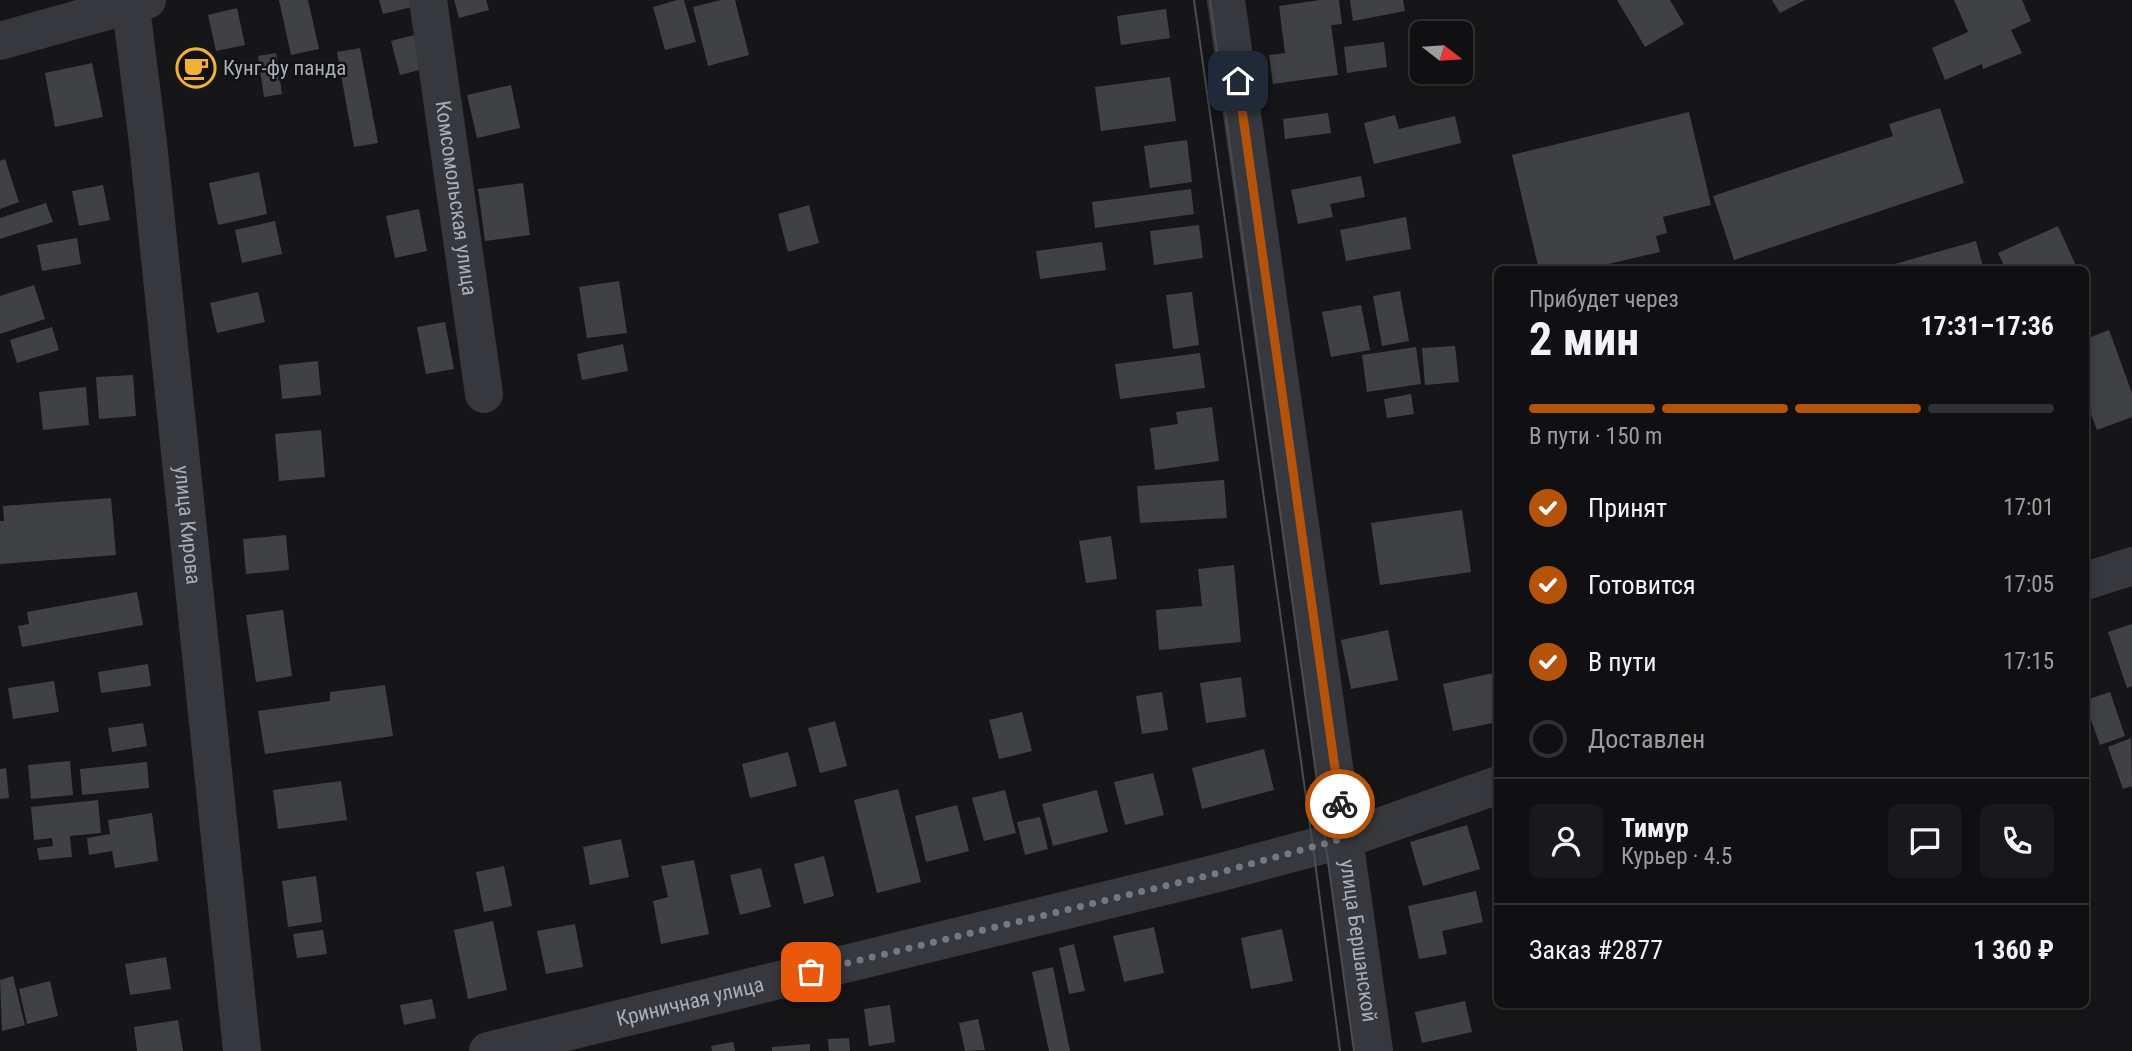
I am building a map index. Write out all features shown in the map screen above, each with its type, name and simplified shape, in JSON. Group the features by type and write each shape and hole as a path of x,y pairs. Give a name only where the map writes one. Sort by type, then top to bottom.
{"street":[{"name":"Комсомольская улица","path":"428,0 484,394"},
{"name":"улица Бершанской","path":"1226,0 1374,1051"},
{"path":"0,41 136,2"},
{"name":"улица Кирова","path":"136,2 242,1051"},
{"path":"2089,580 2132,566"},
{"name":"Криничная улица","path":"488,1051 1214,874 1345,838 1494,786"}],"building":[{"path":"279,0 308,0 319,49 291,55"},
{"path":"379,0 415,0 416,6 383,14"},
{"path":"454,0 486,0 489,10 459,18"},
{"path":"684,0 696,42 665,50 653,7"},
{"path":"721,0 735,0 749,55 708,66 693,7"},
{"path":"1339,0 1342,24 1331,25 1338,75 1273,84 1269,55 1285,53 1279,6"},
{"path":"1350,0 1403,0 1405,11 1353,21"},
{"path":"1617,0 1670,0 1684,24 1645,47"},
{"path":"1772,0 1805,0 1780,13"},
{"path":"1954,0 2022,0 2031,21 2011,30 2022,53 1983,69 1982,64 1945,80 1932,48 1968,32"},
{"path":"237,8 245,45 216,51 208,15"},
{"path":"1166,9 1170,38 1121,45 1117,16"},
{"path":"418,34 427,68 400,75 391,41"},
{"path":"1384,42 1387,67 1347,73 1344,47"},
{"path":"360,48 378,143 354,147 337,52"},
{"path":"276,53 282,94 264,97 258,56"},
{"path":"92,63 103,117 55,127 45,73"},
{"path":"1170,77 1176,121 1101,131 1095,87"},
{"path":"511,85 520,128 477,138 467,95"},
{"path":"1940,108 1964,183 1734,260 1713,196 1893,136 1889,124"},
{"path":"1689,112 1711,205 1663,217 1667,233 1656,236 1660,252 1604,266 1538,266 1512,155"},
{"path":"1328,113 1331,133 1285,139 1283,119"},
{"path":"1395,115 1399,129 1455,116 1461,143 1374,164 1364,123"},
{"path":"1187,140 1192,182 1150,188 1144,146"},
{"path":"5,159 19,202 0,209 0,161"},
{"path":"259,172 267,214 218,225 209,183"},
{"path":"1361,176 1365,197 1330,204 1333,217 1298,224 1291,190"},
{"path":"523,183 530,235 485,241 478,189"},
{"path":"103,185 110,220 79,226 72,191"},
{"path":"1191,189 1194,214 1095,228 1092,202"},
{"path":"46,203 53,222 0,239 0,218"},
{"path":"809,205 819,243 788,252 778,214"},
{"path":"419,209 427,251 395,258 386,216"},
{"path":"1406,217 1411,249 1346,261 1340,230"},
{"path":"275,221 282,254 242,263 235,230"},
{"path":"1199,225 1203,258 1154,265 1150,231"},
{"path":"2058,226 2076,266 2004,266 1998,253"},
{"path":"77,238 81,264 42,271 37,245"},
{"path":"1976,241 1983,266 1888,266"},
{"path":"1102,242 1106,270 1040,279 1036,251"},
{"path":"619,281 627,333 587,338 579,287"},
{"path":"34,285 45,319 0,334 0,296"},
{"path":"1400,291 1409,341 1382,346 1373,296"},
{"path":"258,292 265,322 217,333 210,303"},
{"path":"1192,292 1199,345 1173,349 1166,295"},
{"path":"1361,305 1370,350 1331,357 1322,312"},
{"path":"445,322 454,369 426,374 417,327"},
{"path":"52,327 59,350 17,363 10,340"},
{"path":"2109,330 2132,393 2132,417 2097,430 2089,409 2089,338"},
{"path":"623,344 628,371 582,380 577,354"},
{"path":"1455,346 1459,382 1425,385 1422,348"},
{"path":"1416,347 1421,384 1367,392 1362,355"},
{"path":"1200,353 1205,388 1120,399 1115,364"},
{"path":"318,361 321,395 282,399 279,365"},
{"path":"133,375 136,416 99,419 96,377"},
{"path":"86,387 89,425 43,430 39,392"},
{"path":"1411,394 1414,414 1387,418 1384,399"},
{"path":"1212,407 1219,461 1155,470 1150,428 1178,424 1176,412"},
{"path":"321,430 325,477 279,481 275,434"},
{"path":"1224,480 1227,518 1140,523 1137,486"},
{"path":"111,498 116,555 0,564 0,521 4,521 3,506"},
{"path":"1462,510 1471,572 1380,585 1371,523"},
{"path":"286,535 289,570 246,574 243,539"},
{"path":"1111,536 1117,579 1086,583 1079,541"},
{"path":"1234,565 1241,642 1159,650 1156,610 1202,606 1198,569"},
{"path":"137,592 143,625 22,647 18,626 29,624 27,612"},
{"path":"283,610 292,676 256,682 246,615"},
{"path":"2132,624 2132,686 2127,688 2108,632"},
{"path":"1388,630 1398,680 1351,689 1341,640"},
{"path":"148,664 151,686 101,693 98,672"},
{"path":"1494,673 1494,723 1453,731 1443,684"},
{"path":"1241,677 1246,717 1206,723 1200,683"},
{"path":"54,681 59,712 13,719 8,688"},
{"path":"385,685 393,736 265,754 258,711 330,701 330,692"},
{"path":"1162,692 1168,730 1142,734 1136,696"},
{"path":"2110,692 2125,736 2100,745 2089,714 2089,699"},
{"path":"1022,712 1032,751 999,759 989,720"},
{"path":"835,721 847,766 820,773 808,728"},
{"path":"143,723 147,746 112,752 108,728"},
{"path":"2131,738 2132,786 2123,789 2108,747"},
{"path":"1264,749 1274,790 1202,809 1192,768"},
{"path":"788,752 797,786 750,798 742,764"},
{"path":"70,761 73,795 31,799 28,765"},
{"path":"147,762 149,788 82,795 80,769"},
{"path":"6,768 9,798 0,799 0,769"},
{"path":"1153,773 1164,815 1125,825 1114,782"},
{"path":"341,781 347,820 278,829 273,790"},
{"path":"898,789 921,882 877,893 854,800"},
{"path":"1005,790 1016,833 984,841 972,798"},
{"path":"1097,790 1108,832 1053,846 1042,804"},
{"path":"98,800 101,833 70,836 72,857 39,860 37,848 53,846 52,838 34,840 31,807"},
{"path":"957,805 969,851 926,862 915,816"},
{"path":"152,813 158,861 115,868 112,851 89,855 87,838 110,834 108,820"},
{"path":"1040,817 1048,849 1025,855 1017,822"},
{"path":"1467,825 1480,869 1423,886 1410,842"},
{"path":"621,839 629,877 590,885 583,847"},
{"path":"824,856 834,896 804,904 794,864"},
{"path":"694,860 709,934 661,944 653,901 668,897 661,866"},
{"path":"504,866 512,906 484,912 476,872"},
{"path":"761,868 771,907 740,915 730,875"},
{"path":"316,876 322,922 288,927 282,881"},
{"path":"1476,891 1483,922 1442,931 1447,954 1419,959 1408,906"},
{"path":"493,921 507,990 468,999 454,930"},
{"path":"575,924 583,967 546,974 537,931"},
{"path":"1154,927 1164,973 1124,982 1113,936"},
{"path":"1282,929 1293,981 1251,989 1241,938"},
{"path":"323,930 327,954 297,958 293,934"},
{"path":"1074,944 1085,991 1069,994 1059,948"},
{"path":"166,957 171,989 130,995 125,964"},
{"path":"1053,967 1070,1051 1049,1051 1032,972"},
{"path":"13,976 25,1025 2,1031 0,980"},
{"path":"50,981 58,1016 27,1024 19,989"},
{"path":"432,999 436,1018 404,1025 400,1005"},
{"path":"1465,1001 1472,1032 1422,1043 1415,1012"},
{"path":"890,1005 895,1042 869,1046 864,1009"},
{"path":"978,1019 985,1050 965,1051 959,1023"},
{"path":"178,1020 183,1051 137,1051 134,1027"},
{"path":"849,1038 850,1051 829,1051 828,1039"},
{"path":"733,1042 735,1051 712,1051 711,1046"},
{"path":"810,1044 810,1051 772,1051 772,1047"}],"tram line":[{"path":"1194,0 1340,1051"},
{"path":"1210,0 1354,1051"}],"way so far":[{"path":"811,972 1214,874 1345,838 1340,804"}],"place":[{"name":"Кунг-фу панда","path":"196,68"}],"route":[{"path":"1238,81 1340,804"}]}
